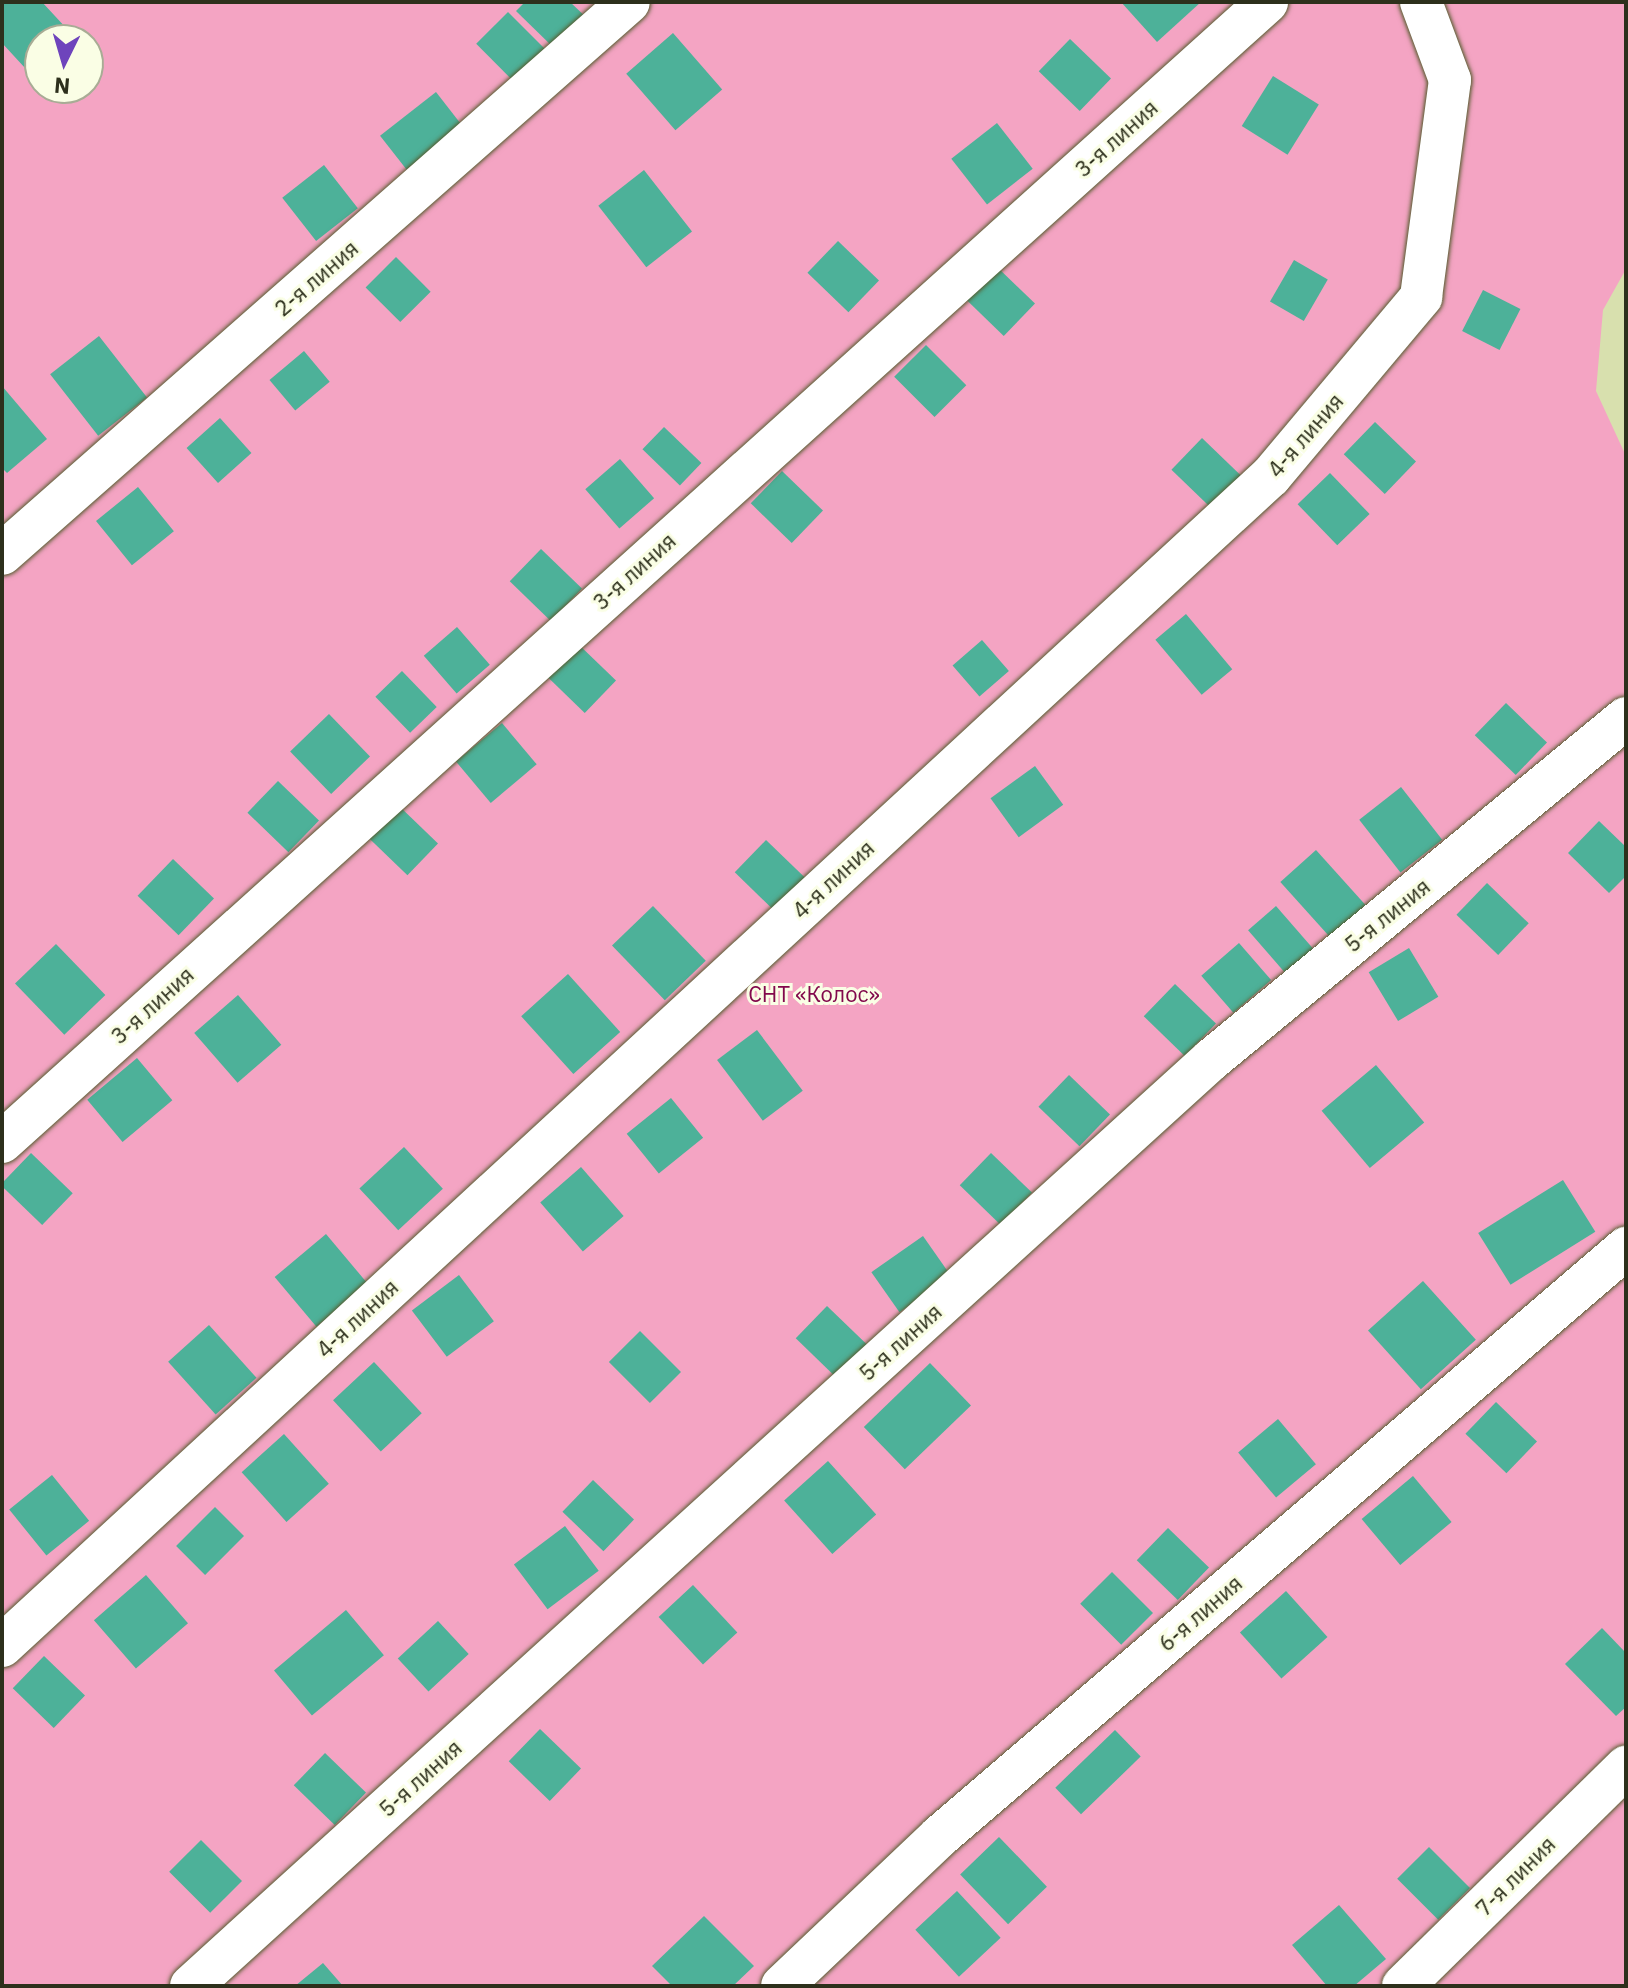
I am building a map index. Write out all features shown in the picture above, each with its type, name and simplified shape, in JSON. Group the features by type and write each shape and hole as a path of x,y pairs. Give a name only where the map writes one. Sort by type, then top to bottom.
{"street":[{"name":"2-я линия","path":"2,554 629,2"},
{"name":"3-я линия","path":"2,1142 1267,2"},
{"name":"4-я линия","path":"2,1646 1271,476 1421,297 1450,80 1421,2"},
{"name":"5-я линия","path":"191,1986 1212,1059 1626,718"},
{"name":"6-я линия","path":"782,1986 940,1836 1626,1248"},
{"name":"7-я линия","path":"1403,1986 1626,1767"}],"green space":[{"name":"СНТ «Колос»","path":"2,2 1626,2 1626,269 1603,310 1596,391 1626,456 1626,1986 2,1986"}],"building":[{"path":"2,2 42,2 62,24 24,24 24,67 2,43"},
{"path":"525,2 570,2 588,19 557,51 516,11"},
{"path":"1121,2 1201,2 1157,42"},
{"path":"508,12 549,53 517,85 476,44"},
{"path":"673,33 722,90 675,130 626,74"},
{"path":"1070,39 1111,79 1080,111 1039,71"},
{"path":"1273,76 1319,105 1288,155 1242,126"},
{"path":"436,92 462,126 407,170 380,136"},
{"path":"997,123 1033,169 987,204 951,159"},
{"path":"324,165 358,208 316,241 282,198"},
{"path":"644,170 692,231 646,267 598,206"},
{"path":"838,241 879,281 848,312 807,273"},
{"path":"396,257 431,292 400,322 366,287"},
{"path":"1294,260 1328,280 1304,321 1270,302"},
{"path":"994,264 1035,304 1004,336 963,296"},
{"path":"1483,290 1520,309 1500,350 1462,331"},
{"path":"99,336 147,397 98,436 50,374"},
{"path":"926,345 966,385 934,417 894,377"},
{"path":"304,351 330,382 295,411 270,380"},
{"path":"2,386 47,439 7,473 2,468"},
{"path":"220,418 251,453 218,483 187,448"},
{"path":"1375,422 1416,462 1385,494 1344,454"},
{"path":"664,427 701,463 680,485 642,449"},
{"path":"1202,438 1243,478 1212,509 1171,470"},
{"path":"620,459 654,498 619,528 585,489"},
{"path":"782,471 823,511 792,543 751,503"},
{"path":"1330,473 1370,514 1337,545 1298,504"},
{"path":"138,487 174,531 132,565 96,521"},
{"path":"541,549 582,589 551,621 510,581"},
{"path":"1186,614 1232,669 1202,695 1155,640"},
{"path":"457,627 490,665 457,694 424,656"},
{"path":"982,640 1009,671 979,697 953,666"},
{"path":"575,641 616,681 585,713 544,673"},
{"path":"402,671 437,707 410,733 375,697"},
{"path":"1506,703 1547,743 1516,775 1475,735"},
{"path":"329,714 370,756 331,794 290,752"},
{"path":"502,723 537,764 491,803 456,762"},
{"path":"1035,766 1063,805 1019,837 991,798"},
{"path":"278,781 319,821 288,852 247,813"},
{"path":"1401,787 1442,840 1400,872 1359,820"},
{"path":"397,804 438,844 407,875 366,836"},
{"path":"1599,821 1626,847 1626,876 1609,893 1568,853"},
{"path":"766,840 808,880 776,913 735,872"},
{"path":"1316,850 1366,905 1330,937 1280,882"},
{"path":"173,859 214,899 179,935 138,896"},
{"path":"1487,883 1529,923 1498,955 1456,915"},
{"path":"653,906 706,961 665,1000 612,946"},
{"path":"1276,906 1313,949 1285,973 1248,930"},
{"path":"1239,943 1271,980 1233,1013 1201,976"},
{"path":"56,944 105,995 64,1035 15,984"},
{"path":"1409,948 1438,997 1398,1021 1369,972"},
{"path":"568,974 620,1032 573,1074 521,1016"},
{"path":"1175,984 1216,1024 1185,1056 1144,1016"},
{"path":"238,995 281,1045 238,1083 194,1033"},
{"path":"757,1030 803,1091 763,1121 717,1060"},
{"path":"137,1058 172,1100 123,1142 87,1100"},
{"path":"1376,1065 1424,1122 1370,1168 1322,1111"},
{"path":"1069,1075 1110,1115 1079,1146 1038,1107"},
{"path":"671,1098 703,1138 659,1174 627,1134"},
{"path":"404,1147 443,1189 398,1230 359,1189"},
{"path":"31,1153 73,1193 42,1225 2,1186"},
{"path":"991,1153 1032,1193 1001,1225 960,1185"},
{"path":"581,1167 624,1216 583,1251 540,1202"},
{"path":"1563,1180 1595,1232 1511,1285 1478,1233"},
{"path":"326,1234 368,1284 316,1327 275,1277"},
{"path":"923,1236 951,1276 899,1312 871,1272"},
{"path":"459,1275 494,1321 447,1357 412,1311"},
{"path":"1423,1281 1476,1340 1421,1389 1368,1331"},
{"path":"827,1306 868,1346 837,1378 796,1338"},
{"path":"209,1325 257,1378 216,1415 168,1362"},
{"path":"640,1331 681,1372 650,1403 609,1362"},
{"path":"374,1362 422,1413 381,1451 333,1400"},
{"path":"930,1363 971,1405 905,1469 864,1427"},
{"path":"1496,1402 1537,1442 1506,1473 1465,1434"},
{"path":"1278,1419 1316,1464 1276,1498 1238,1452"},
{"path":"284,1434 329,1484 286,1522 242,1472"},
{"path":"828,1461 876,1515 832,1554 784,1500"},
{"path":"52,1475 89,1521 46,1555 9,1510"},
{"path":"1413,1476 1452,1522 1400,1565 1362,1519"},
{"path":"593,1480 634,1520 603,1551 562,1512"},
{"path":"215,1507 244,1536 205,1575 176,1546"},
{"path":"565,1526 599,1571 548,1609 514,1565"},
{"path":"1168,1528 1209,1568 1178,1600 1137,1560"},
{"path":"1112,1572 1153,1613 1121,1645 1080,1604"},
{"path":"146,1575 188,1623 136,1669 94,1620"},
{"path":"693,1585 737,1633 703,1665 659,1617"},
{"path":"1286,1591 1327,1637 1281,1679 1240,1632"},
{"path":"346,1610 384,1655 312,1716 274,1670"},
{"path":"438,1621 469,1654 428,1691 398,1659"},
{"path":"1602,1628 1626,1653 1626,1707 1616,1716 1565,1664"},
{"path":"44,1656 85,1696 54,1728 13,1688"},
{"path":"540,1729 581,1769 550,1801 509,1761"},
{"path":"1115,1730 1141,1757 1081,1814 1055,1788"},
{"path":"325,1753 366,1793 335,1825 294,1785"},
{"path":"999,1837 1047,1887 1008,1924 960,1875"},
{"path":"201,1840 242,1881 210,1913 169,1872"},
{"path":"1429,1847 1470,1888 1438,1920 1397,1879"},
{"path":"957,1891 1001,1938 959,1977 915,1930"},
{"path":"1339,1905 1386,1959 1354,1986 1327,1986 1292,1945"},
{"path":"704,1916 754,1966 733,1986 672,1986 652,1966"},
{"path":"323,1963 343,1986 295,1986"}]}
